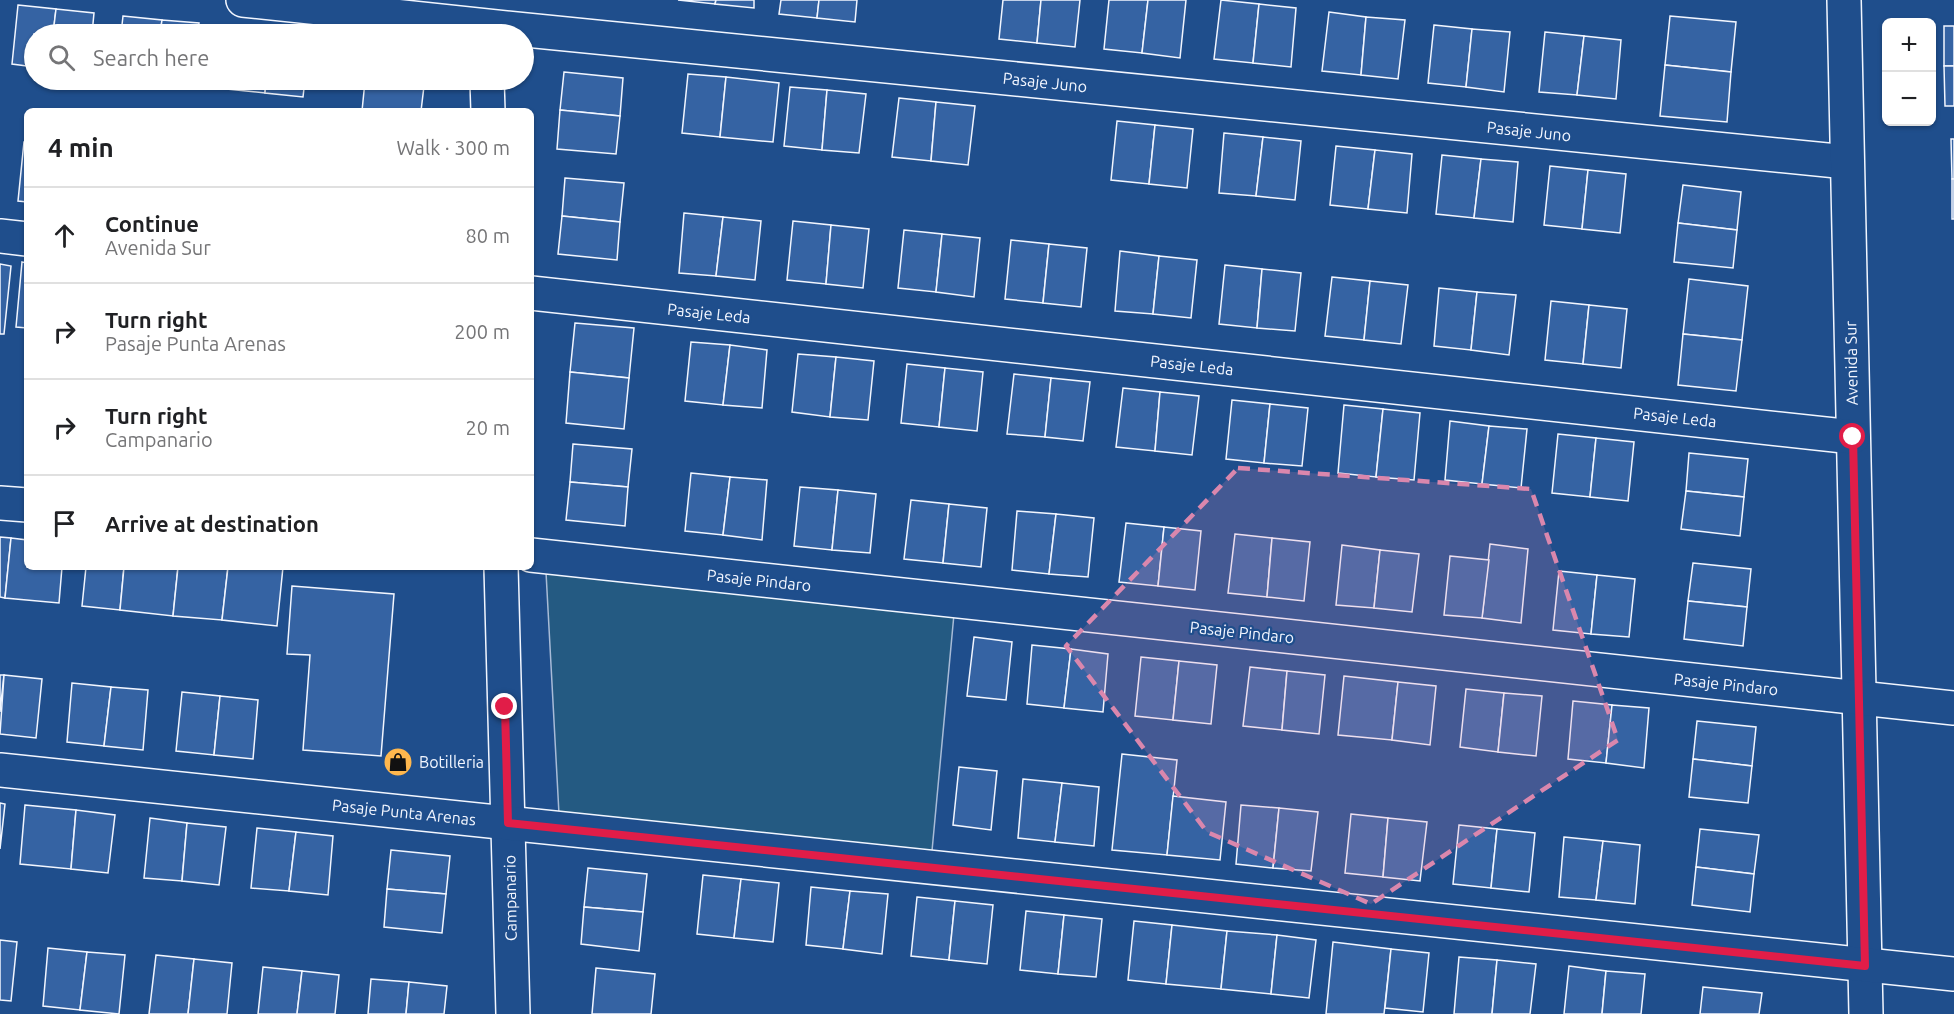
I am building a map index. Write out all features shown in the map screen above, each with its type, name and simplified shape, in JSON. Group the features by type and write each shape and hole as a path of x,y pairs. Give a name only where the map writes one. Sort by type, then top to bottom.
{"street":[{"name":"Pasaje Juno","path":"243,0 524,24"},
{"name":"Avenida Sur","path":"1844,0 1866,1014"},
{"name":"Pasaje Juno","path":"534,25 1847,162"},
{"path":"488,90 488,108"},
{"path":"0,236 24,239"},
{"name":"Pasaje Leda","path":"534,293 1853,437"},
{"path":"0,503 24,505"},
{"name":"Pasaje Pindaro","path":"534,555 1954,708"},
{"name":"Campanario","path":"501,570 513,1014"},
{"name":"Pasaje Punta Arenas","path":"0,770 1954,974"}],"highlighted area":[{"path":"1238,468 1531,489 1618,740 1371,904 1207,832 1066,646"}],"shaded area":[{"path":"546,572 954,614 932,851 559,814"}],"building":[{"path":"678,0 716,0 715,4"},
{"path":"716,0 754,0 754,8 715,4"},
{"path":"781,0 819,0 817,18 779,14"},
{"path":"819,0 857,0 855,22 817,18"},
{"path":"1003,0 1041,0 1037,43 999,39"},
{"path":"1041,0 1080,0 1075,47 1037,43"},
{"path":"1109,0 1148,0 1142,53 1104,49"},
{"path":"1148,0 1186,0 1180,58 1142,53"},
{"path":"1221,0 1259,4 1253,63 1214,59"},
{"path":"1259,4 1296,8 1291,67 1253,63"},
{"path":"18,5 56,9 54,24 24,24 24,66 12,64"},
{"path":"56,9 94,13 93,24 54,24"},
{"path":"1329,12 1366,17 1361,75 1322,71"},
{"path":"123,16 162,20 161,24 122,24"},
{"path":"1670,16 1736,22 1731,72 1665,65"},
{"path":"1366,17 1405,20 1398,79 1361,75"},
{"path":"162,20 199,23 199,24 161,24"},
{"path":"1434,25 1472,29 1466,87 1428,83"},
{"path":"1944,26 1954,26 1954,66 1944,66"},
{"path":"1472,29 1510,32 1504,92 1466,87"},
{"path":"1545,32 1584,36 1577,95 1539,92"},
{"path":"1584,36 1621,40 1616,99 1577,95"},
{"path":"1665,65 1731,72 1727,122 1660,116"},
{"path":"1944,66 1954,66 1954,106 1945,106"},
{"path":"564,72 623,78 620,116 560,110"},
{"path":"688,74 726,77 720,137 682,133"},
{"path":"726,77 779,83 773,142 720,137"},
{"path":"790,87 827,90 822,150 784,146"},
{"path":"236,90 265,90 265,93"},
{"path":"265,90 304,90 303,97 265,93"},
{"path":"364,90 424,90 421,108 362,108"},
{"path":"827,90 866,94 859,153 822,150"},
{"path":"899,98 936,102 931,161 892,157"},
{"path":"936,102 975,106 968,165 931,161"},
{"path":"560,110 620,116 616,154 557,149"},
{"path":"1117,121 1155,125 1149,184 1111,180"},
{"path":"1155,125 1193,129 1187,188 1149,184"},
{"path":"1224,133 1263,137 1256,196 1219,193"},
{"path":"1263,137 1301,141 1295,200 1256,196"},
{"path":"1951,139 1954,139 1954,179 1952,179"},
{"path":"24,142 24,202 18,201"},
{"path":"1336,146 1375,150 1368,209 1330,205"},
{"path":"1375,150 1412,154 1407,213 1368,209"},
{"path":"1442,155 1481,159 1474,218 1436,214"},
{"path":"1481,159 1518,162 1513,222 1474,218"},
{"path":"1550,166 1588,170 1582,229 1544,225"},
{"path":"1588,170 1626,174 1620,233 1582,229"},
{"path":"565,178 624,183 620,222 562,216"},
{"path":"1952,179 1954,179 1954,219 1952,219"},
{"path":"1683,185 1741,192 1737,230 1678,223"},
{"path":"684,213 723,217 716,276 679,273"},
{"path":"562,216 620,222 617,260 558,254"},
{"path":"723,217 761,221 755,280 716,276"},
{"path":"793,221 831,225 826,284 787,280"},
{"path":"1678,223 1737,230 1733,268 1674,262"},
{"path":"831,225 869,229 863,288 826,284"},
{"path":"904,230 942,234 936,292 898,288"},
{"path":"942,234 980,238 974,297 936,292"},
{"path":"1011,240 1049,244 1043,303 1005,299"},
{"path":"1049,244 1087,248 1081,307 1043,303"},
{"path":"1120,251 1159,256 1153,314 1115,311"},
{"path":"1159,256 1197,260 1191,318 1153,314"},
{"path":"22,262 24,262 24,328 16,327"},
{"path":"0,264 11,266 4,334 0,334"},
{"path":"1225,265 1262,269 1257,328 1219,324"},
{"path":"1262,269 1301,273 1295,331 1257,328"},
{"path":"1332,277 1370,281 1364,340 1325,336"},
{"path":"1689,279 1748,286 1742,340 1683,334"},
{"path":"1370,281 1408,285 1401,344 1364,340"},
{"path":"1439,288 1477,292 1471,350 1434,346"},
{"path":"1477,292 1516,295 1509,355 1471,350"},
{"path":"1551,301 1589,305 1583,364 1545,360"},
{"path":"1589,305 1627,309 1621,368 1583,364"},
{"path":"575,323 634,328 629,378 570,372"},
{"path":"1683,334 1742,340 1736,391 1678,385"},
{"path":"691,342 730,345 723,405 685,401"},
{"path":"730,345 767,350 762,408 723,405"},
{"path":"798,354 836,357 830,417 792,412"},
{"path":"836,357 874,361 868,420 830,417"},
{"path":"907,364 945,368 939,427 901,423"},
{"path":"945,368 983,372 977,431 939,427"},
{"path":"570,372 629,378 624,429 566,423"},
{"path":"1014,374 1051,378 1045,437 1007,434"},
{"path":"1051,378 1090,382 1083,441 1045,437"},
{"path":"1123,388 1160,392 1155,451 1116,447"},
{"path":"1160,392 1199,396 1192,455 1155,451"},
{"path":"1232,400 1270,404 1264,463 1226,459"},
{"path":"1270,404 1308,408 1302,466 1264,463"},
{"path":"1344,405 1383,409 1376,477 1338,473"},
{"path":"1383,409 1420,413 1414,480 1376,477"},
{"path":"1450,421 1489,426 1482,484 1445,480"},
{"path":"1489,426 1527,429 1521,488 1482,484"},
{"path":"1558,434 1596,438 1590,497 1552,493"},
{"path":"1596,438 1634,442 1628,501 1590,497"},
{"path":"573,444 632,449 628,487 570,482"},
{"path":"1689,453 1748,459 1744,497 1686,491"},
{"path":"691,473 730,477 723,535 685,531"},
{"path":"730,477 767,480 762,540 723,535"},
{"path":"570,482 628,487 625,526 566,520"},
{"path":"800,487 838,490 832,550 794,546"},
{"path":"838,490 876,494 870,553 832,550"},
{"path":"1686,491 1744,497 1740,536 1681,529"},
{"path":"911,500 949,504 943,563 904,559"},
{"path":"949,504 987,508 981,567 943,563"},
{"path":"1017,511 1056,514 1049,574 1012,570"},
{"path":"1056,514 1094,518 1088,577 1049,574"},
{"path":"1126,523 1164,527 1158,586 1119,582"},
{"path":"1164,527 1201,531 1195,590 1158,586"},
{"path":"1235,534 1272,538 1267,597 1228,593"},
{"path":"0,537 11,538 5,598 0,597"},
{"path":"11,538 24,540 24,570 62,570 59,603 5,598"},
{"path":"1272,538 1310,542 1304,601 1267,597"},
{"path":"1490,544 1528,549 1521,623 1482,618"},
{"path":"1342,545 1380,550 1374,608 1336,605"},
{"path":"1380,550 1419,554 1412,612 1374,608"},
{"path":"1450,556 1489,560 1482,618 1444,615"},
{"path":"1693,563 1751,569 1747,607 1688,601"},
{"path":"86,570 124,570 120,610 82,606"},
{"path":"124,570 178,570 173,616 120,610"},
{"path":"178,570 228,570 222,620 173,616"},
{"path":"228,570 283,570 277,626 222,620"},
{"path":"1559,571 1597,575 1591,634 1553,630"},
{"path":"1597,575 1635,579 1629,637 1591,634"},
{"path":"292,586 394,594 381,756 303,750 310,655 287,654"},
{"path":"1688,601 1747,607 1743,646 1684,639"},
{"path":"974,637 1012,642 1006,700 967,696"},
{"path":"1032,645 1071,649 1064,708 1027,704"},
{"path":"1071,649 1108,654 1103,712 1064,708"},
{"path":"1141,657 1179,661 1173,720 1135,716"},
{"path":"1179,661 1217,665 1211,724 1173,720"},
{"path":"1250,667 1287,671 1282,730 1243,726"},
{"path":"1287,671 1325,675 1319,734 1282,730"},
{"path":"0,675 4,675 0,712"},
{"path":"4,675 42,679 36,738 0,734"},
{"path":"1344,676 1398,682 1392,740 1338,735"},
{"path":"1398,682 1436,686 1430,745 1392,740"},
{"path":"72,683 111,687 104,746 67,742"},
{"path":"111,687 148,690 143,750 104,746"},
{"path":"1466,689 1504,693 1498,752 1460,747"},
{"path":"182,692 220,696 214,755 176,751"},
{"path":"1504,693 1542,696 1536,756 1498,752"},
{"path":"220,696 258,700 253,759 214,755"},
{"path":"1573,701 1612,705 1606,763 1568,759"},
{"path":"1612,705 1649,708 1644,768 1606,763"},
{"path":"1697,721 1756,727 1752,766 1693,759"},
{"path":"1122,754 1177,760 1167,855 1112,850"},
{"path":"1693,759 1752,766 1748,803 1689,797"},
{"path":"959,767 997,771 991,830 953,825"},
{"path":"1023,779 1062,783 1055,842 1018,838"},
{"path":"1062,783 1099,787 1094,846 1055,842"},
{"path":"1173,796 1226,802 1220,860 1167,855"},
{"path":"0,803 5,804 0,849"},
{"path":"25,805 76,810 71,869 20,864"},
{"path":"1241,805 1279,808 1273,868 1236,864"},
{"path":"1279,808 1318,812 1311,871 1273,868"},
{"path":"76,810 115,815 108,873 71,869"},
{"path":"1351,814 1388,818 1383,877 1345,873"},
{"path":"150,818 187,823 182,881 144,878"},
{"path":"1388,818 1427,822 1420,881 1383,877"},
{"path":"187,823 226,827 219,885 182,881"},
{"path":"1459,825 1497,829 1491,888 1453,884"},
{"path":"257,828 296,832 289,891 251,888"},
{"path":"1497,829 1535,833 1529,892 1491,888"},
{"path":"1700,829 1759,835 1754,874 1696,867"},
{"path":"296,832 333,836 328,895 289,891"},
{"path":"1564,837 1603,841 1596,900 1559,897"},
{"path":"1603,841 1640,845 1635,904 1596,900"},
{"path":"391,850 450,856 446,894 387,889"},
{"path":"1696,867 1754,874 1750,912 1692,905"},
{"path":"588,868 647,874 643,912 584,907"},
{"path":"703,875 741,879 734,938 697,934"},
{"path":"741,879 779,883 773,942 734,938"},
{"path":"811,887 850,891 843,949 806,945"},
{"path":"387,889 446,894 442,933 384,927"},
{"path":"850,891 888,894 882,954 843,949"},
{"path":"917,897 955,901 949,960 911,956"},
{"path":"955,901 993,905 987,964 949,960"},
{"path":"584,907 643,912 639,951 581,944"},
{"path":"1026,911 1064,915 1058,974 1020,970"},
{"path":"1064,915 1102,919 1096,977 1058,974"},
{"path":"1134,921 1172,925 1166,984 1128,980"},
{"path":"1172,925 1227,931 1221,989 1166,984"},
{"path":"1227,931 1277,935 1271,994 1221,989"},
{"path":"1277,935 1316,940 1309,998 1271,994"},
{"path":"0,940 17,942 11,1001 0,1000"},
{"path":"1333,942 1391,949 1384,1014 1326,1014"},
{"path":"48,948 87,952 80,1010 43,1006"},
{"path":"1391,949 1429,953 1423,1012 1385,1008"},
{"path":"87,952 125,955 119,1014 80,1010"},
{"path":"156,955 194,959 188,1014 149,1014"},
{"path":"1459,957 1497,960 1492,1014 1454,1014"},
{"path":"194,959 232,963 227,1014 188,1014"},
{"path":"1497,960 1536,964 1530,1014 1492,1014"},
{"path":"1569,966 1606,971 1602,1014 1564,1014"},
{"path":"263,967 302,971 297,1014 258,1014"},
{"path":"596,968 655,974 651,1014 592,1014"},
{"path":"302,971 339,975 335,1014 297,1014"},
{"path":"1606,971 1645,974 1641,1014 1602,1014"},
{"path":"371,979 409,982 406,1014 368,1014"},
{"path":"409,982 447,986 444,1014 406,1014"},
{"path":"1703,987 1762,993 1759,1014 1700,1014"}],"place":[{"name":"Botilleria","path":"398,762"}],"route":[{"path":"505,707 508,823 1865,966 1853,437"}]}
